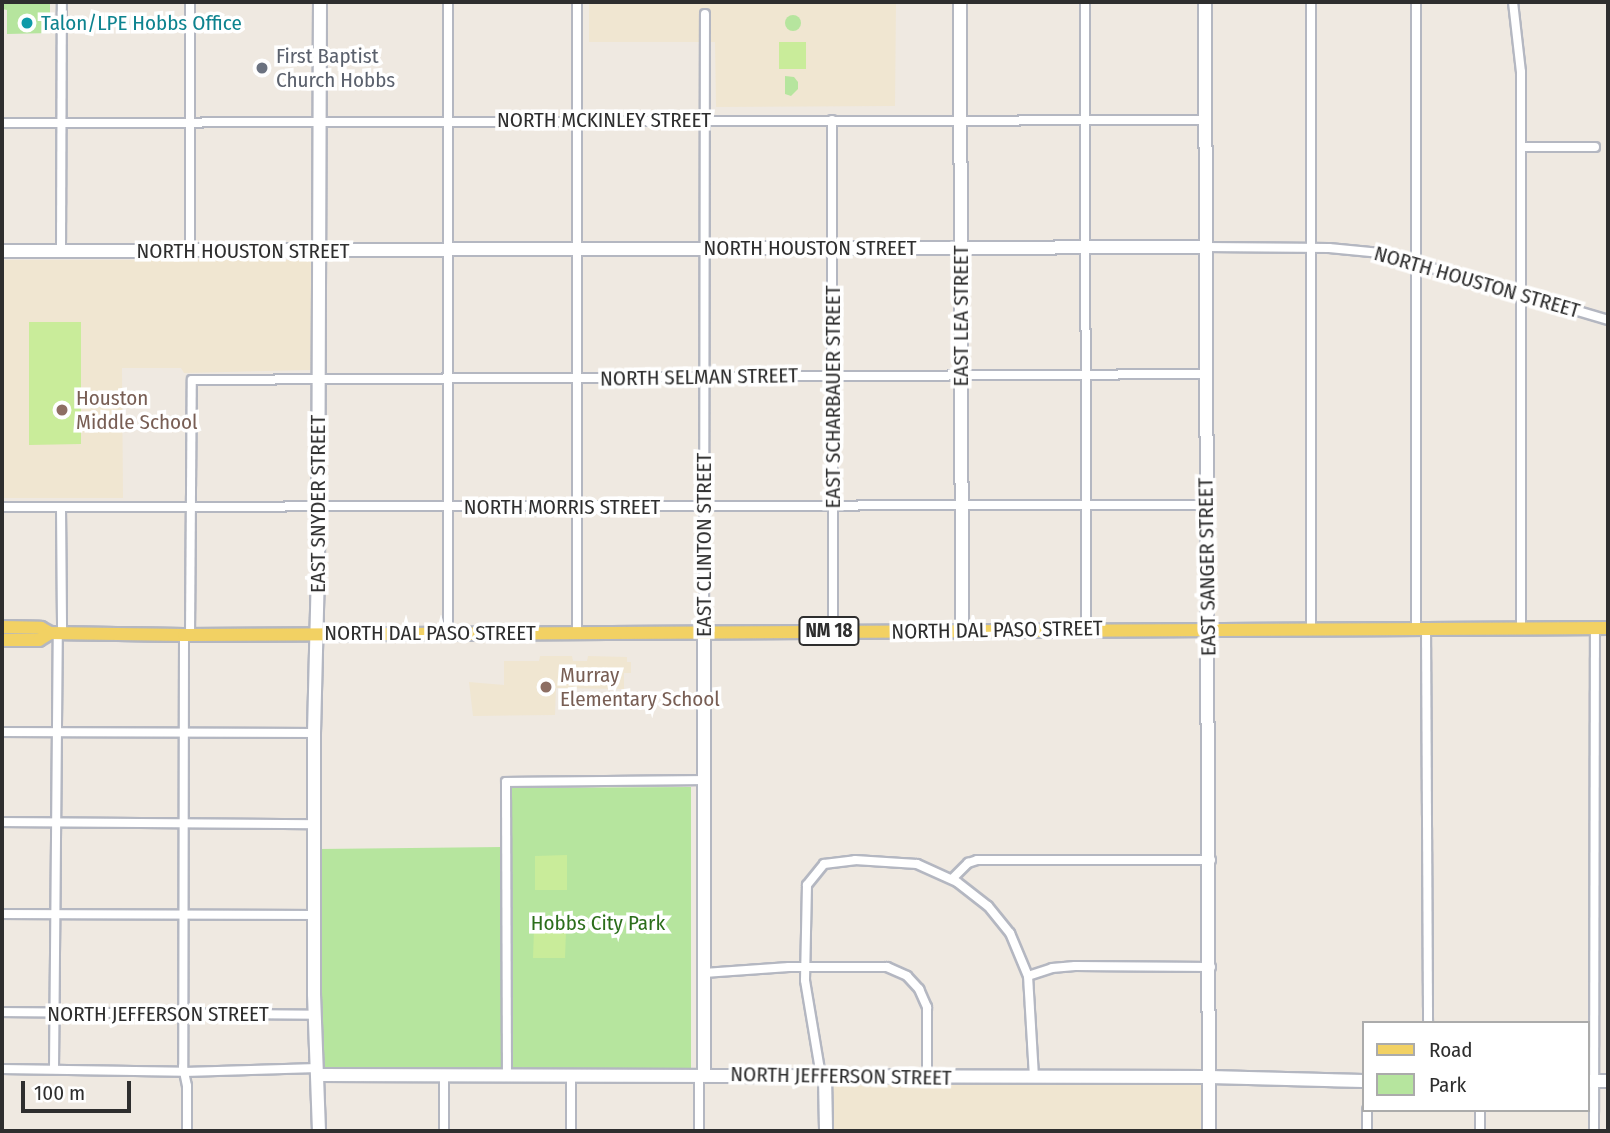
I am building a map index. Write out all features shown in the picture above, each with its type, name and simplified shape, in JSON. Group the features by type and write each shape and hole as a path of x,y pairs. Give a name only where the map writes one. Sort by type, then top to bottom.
{"main road":[{"name":"NORTH DAL PASO STREET","path":"2,627 41,628 56,633 187,635 1602,628"},
{"name":"NORTH DAL PASO STREET","path":"2,640 40,639 56,633"}],"street":[{"path":"61,251 59,123 62,2"},
{"path":"190,2 190,251"},
{"name":"EAST SNYDER STREET","path":"319,1131 315,1015 314,733 318,507 320,2"},
{"path":"448,2 448,633"},
{"path":"577,2 577,632"},
{"name":"EAST LEA STREET","path":"960,2 962,630"},
{"path":"1085,2 1086,629"},
{"name":"EAST SANGER STREET","path":"1205,2 1206,505 1211,860 1209,1131"},
{"path":"1311,2 1311,629"},
{"path":"1416,2 1416,264 1429,1021"},
{"path":"1513,2 1520,56 1521,629"},
{"name":"EAST CLINTON STREET","path":"699,1131 704,974 705,14"},
{"name":"EAST SCHARBAUER STREET","path":"832,120 833,631"},
{"name":"NORTH MCKINLEY STREET","path":"2,123 1205,120"},
{"path":"1521,147 1595,147"},
{"name":"NORTH HOUSTON STREET","path":"2,251 1086,247 1364,250 1608,320"},
{"name":"NORTH SELMAN STREET","path":"190,508 192,380 1206,374"},
{"name":"NORTH MORRIS STREET","path":"2,507 448,508 961,503 1206,505"},
{"path":"54,1069 56,633 61,508"},
{"path":"187,1131 183,1014 183,733 190,508"},
{"path":"1594,1131 1591,1081 1602,628"},
{"path":"2,732 314,733"},
{"path":"507,1076 506,782 704,780"},
{"path":"2,822 314,824"},
{"path":"952,879 964,867 977,860 1211,860"},
{"path":"826,1131 823,1076 815,1027 807,1003 805,967 806,905 811,877 824,864 836,861 888,861 917,864 952,879 988,906 1020,951 1028,976 1034,1078"},
{"path":"2,914 314,915"},
{"path":"1028,976 1075,966 1211,967"},
{"path":"704,974 805,967 887,967 907,976 919,989 927,1007 927,1077"},
{"name":"NORTH JEFFERSON STREET","path":"2,1012 315,1015"},
{"path":"2,1069 319,1071"},
{"name":"NORTH JEFFERSON STREET","path":"319,1071 444,1076 1210,1077 1362,1081"},
{"path":"444,1076 444,1131"},
{"path":"571,1076 571,1131"},
{"path":"1591,1081 1608,1081"},
{"path":"1367,1112 1367,1131"},
{"path":"1480,1112 1480,1131"}],"shaded area":[{"path":"589,2 896,2 895,106 716,107 715,42 589,42"},
{"name":"Houston Middle School","path":"2,260 312,260 311,370 184,373 181,368 122,368 123,498 2,498"},
{"name":"Murray Elementary School","path":"540,656 572,656 573,661 587,661 588,656 627,657 627,662 631,662 631,673 624,673 624,689 556,688 555,715 473,716 469,682 504,685 504,661 539,661"},
{"path":"825,1077 1210,1077 1210,1131 826,1131"}],"green space":[{"path":"2,4 50,4 50,33 7,34 7,10 2,9"},
{"path":"790,15 796,15 801,23 799,29 790,31 785,26 785,20"},
{"path":"779,42 806,42 806,69 779,69"},
{"path":"785,76 794,77 798,82 798,89 791,96 785,94"},
{"path":"29,322 81,322 81,444 29,445"},
{"name":"Hobbs City Park","path":"691,787 691,1071 515,1076 509,1065 509,1072 322,1073 318,985 319,849 502,847 508,788"},
{"path":"567,855 567,890 535,890 535,856"},
{"path":"534,930 566,931 565,958 533,958"}],"place":[{"name":"Talon/LPE Hobbs Office","path":"27,23"},
{"name":"First Baptist Church Hobbs","path":"262,68"},
{"name":"Houston Middle School","path":"62,410"},
{"name":"Murray Elementary School","path":"546,687"}]}
